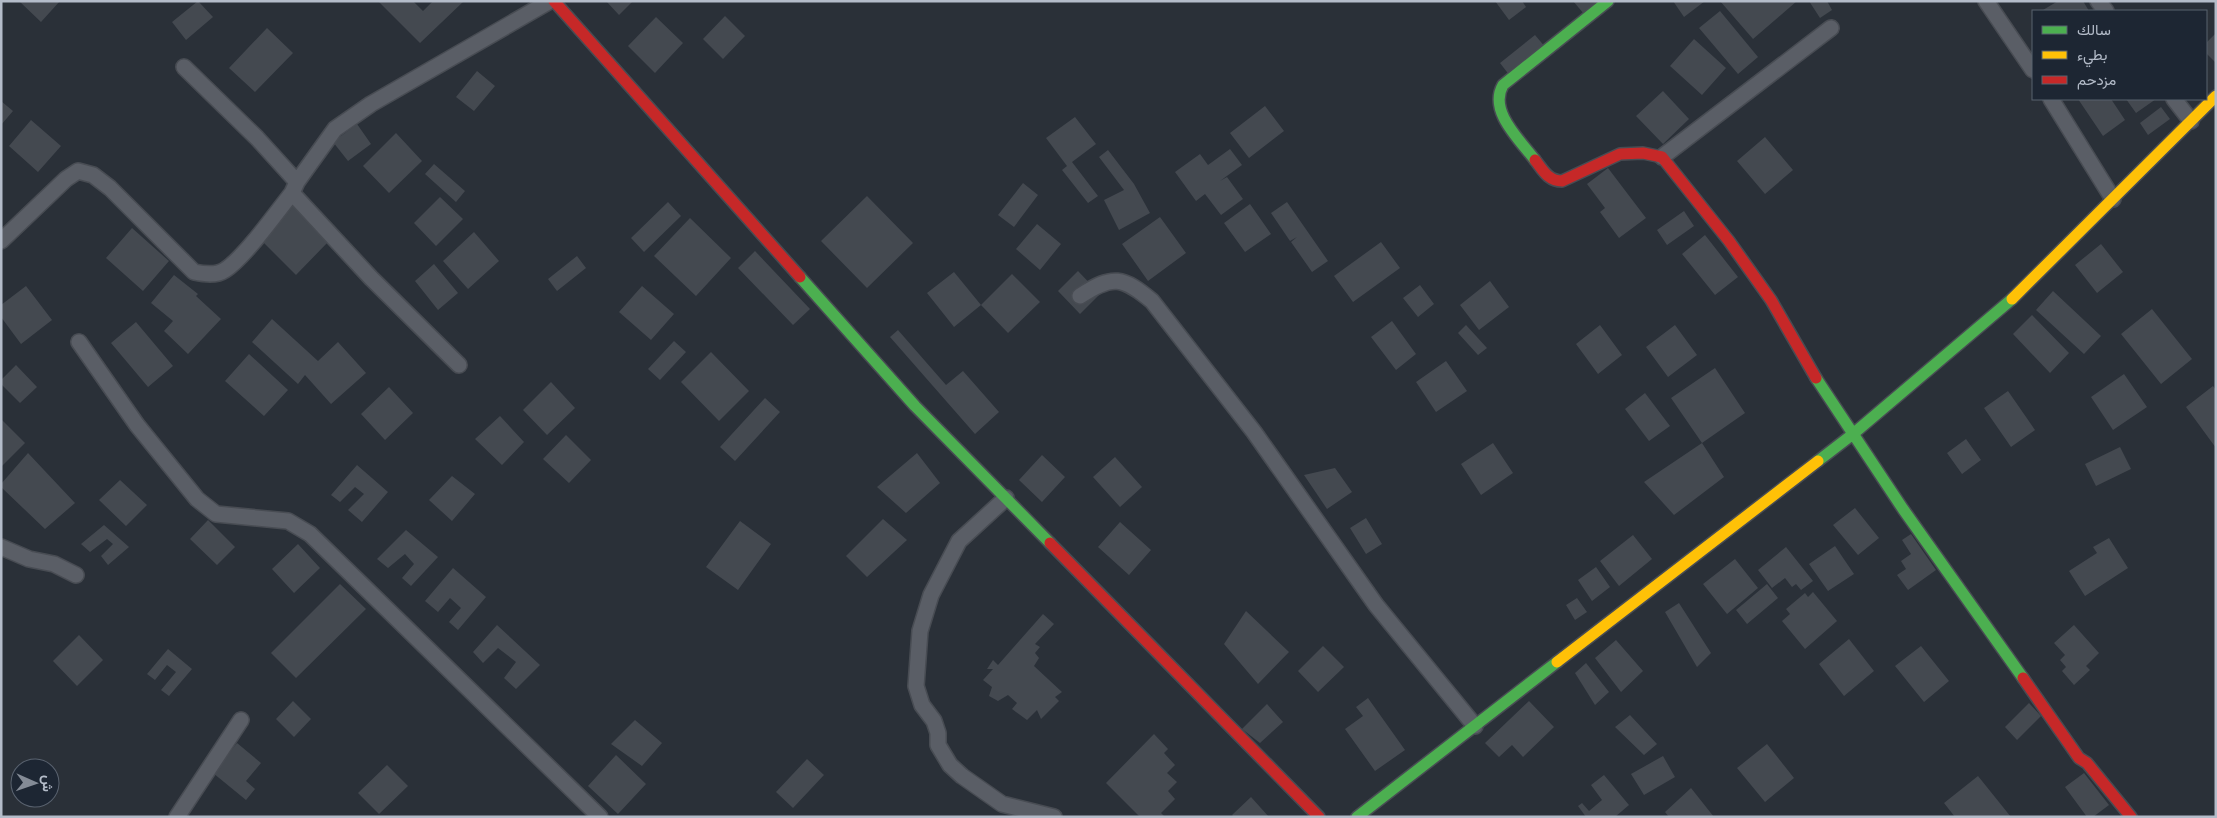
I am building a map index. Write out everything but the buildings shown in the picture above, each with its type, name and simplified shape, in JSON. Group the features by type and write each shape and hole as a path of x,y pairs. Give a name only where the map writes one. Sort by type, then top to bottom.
{"street":[{"path":"1,240 66,179 78,171 94,175 99,179 194,272 207,274 224,271 238,258 294,188 336,129 370,104 550,1"},
{"path":"554,1 915,406 1319,817"},
{"path":"1608,1 1503,85 1497,94 1497,104 1502,115 1548,178 1554,181 1562,181 1620,154 1643,153 1662,157 1729,241 1771,300 1819,382 1853,434 1994,641 2079,758 2087,763 2131,817"},
{"path":"1986,1 2032,69"},
{"path":"1662,157 1831,28"},
{"path":"184,67 257,138 294,188 384,291 459,366"},
{"path":"1357,817 1853,434 2018,294 2216,96"},
{"path":"2052,100 2113,199"},
{"path":"2175,100 2191,121"},
{"path":"1080,296 1096,286 1117,280 1132,284 1152,302 1254,432 1376,605 1475,726"},
{"path":"80,342 137,425 197,499 216,514 288,521 310,534 600,817"},
{"path":"1006,498 959,542 931,595 920,631 916,686 922,705 934,721 938,733 938,745 950,766 1002,804 1054,817"},
{"path":"1,547 29,559 54,564 76,576"},
{"path":"177,817 241,720"}],"traffic: fast":[{"path":"1535,160 1514,134 1503,115 1499,95 1503,85 1608,1"},
{"path":"800,277 915,406 1050,543"},
{"path":"1818,461 1853,434 2012,299"},
{"path":"1816,378 1903,509 2023,678"},
{"path":"1357,817 1557,662"}],"traffic: slow":[{"path":"2012,299 2216,96"},
{"path":"1557,662 1818,461"}],"traffic: jam":[{"path":"554,1 800,277"},
{"path":"1535,160 1549,177 1562,181 1620,154 1643,153 1662,157 1729,241 1771,300 1816,378"},
{"path":"1050,543 1319,817"},
{"path":"2023,678 2079,758 2087,763 2131,817"}]}
